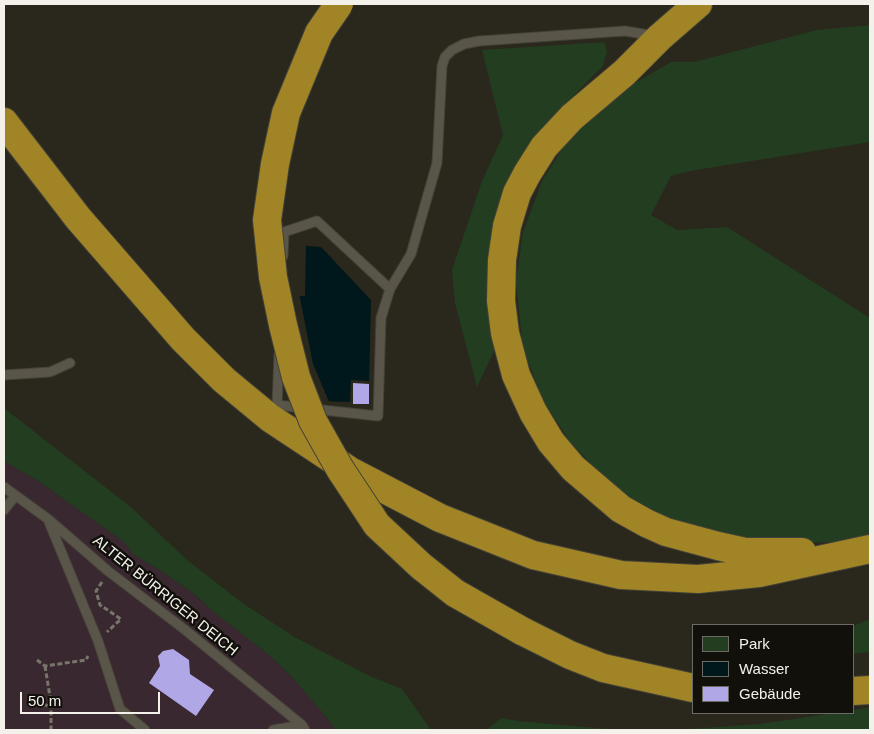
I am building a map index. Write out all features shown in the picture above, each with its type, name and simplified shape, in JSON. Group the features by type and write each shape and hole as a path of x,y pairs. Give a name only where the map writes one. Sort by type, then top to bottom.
{"highway":[{"path":"339,4 319,33 286,113 275,164 268,220 273,277 283,326 296,377 313,421 340,469 378,525 421,566 455,593 522,631 603,668 692,688"},
{"path":"698,4 572,117 549,141 527,174 518,193 507,226 502,260 501,301 505,333 516,375 533,412 551,442 573,468 621,509 646,523 689,539 746,552 811,552 870,548"},
{"path":"4,122 78,218 183,339 224,380 270,418 350,471 440,518 533,555 621,575 698,579 759,573 870,548"},
{"path":"854,691 870,690"}],"lane":[{"path":"390,289 316,221 284,232 278,405 378,416 381,318 390,289 411,254 437,162 442,66 445,57 452,50 464,44 479,41 625,31 660,37"},
{"path":"4,375 50,372 70,363"},
{"name":"ALTER BÜRRIGER DEICH","path":"4,487 48,519 108,571 184,629 304,728"},
{"path":"4,510 15,496"},
{"path":"48,519 98,640 120,709 145,730"},
{"path":"274,730 304,728"}],"path":[{"path":"46,666 51,707 51,730"},
{"path":"44,704 51,707"}],"shaded area":[{"path":"4,461 38,481 123,541 133,554 193,593 215,613 269,655 293,678 335,730 4,730"}],"green space":[{"path":"870,25 870,142 690,171 671,176 651,215 677,230 727,227 870,318 870,540 846,543 757,541 708,530 668,517 631,499 602,475 571,443 544,402 523,349 516,282 523,232 542,181 571,135 604,101 671,62 694,62 817,30"},
{"path":"604,42 607,51 603,66 557,112 536,141 495,349 477,387 455,303 452,270 482,181 503,135 482,50"},
{"path":"4,408 132,508 186,559 241,602 296,638 372,677 402,689 431,730 335,730 293,678 269,655 215,613 193,593 133,554 123,541 38,481 4,461"},
{"path":"870,619 870,652 854,654 854,626"},
{"path":"870,707 870,730 675,730 760,724 827,714 854,714 854,710"},
{"path":"501,718 518,721 620,730 487,730"}],"water":[{"path":"306,246 321,247 371,300 369,381 351,380 350,402 292,400 294,296 305,296"}],"pier":[{"path":"293,293 299,293 313,364 330,404 290,402 291,296"}],"building":[{"path":"353,383 369,384 369,404 353,404"},
{"path":"173,649 189,660 190,674 214,690 196,716 149,683 160,666 158,656 163,651"}]}
